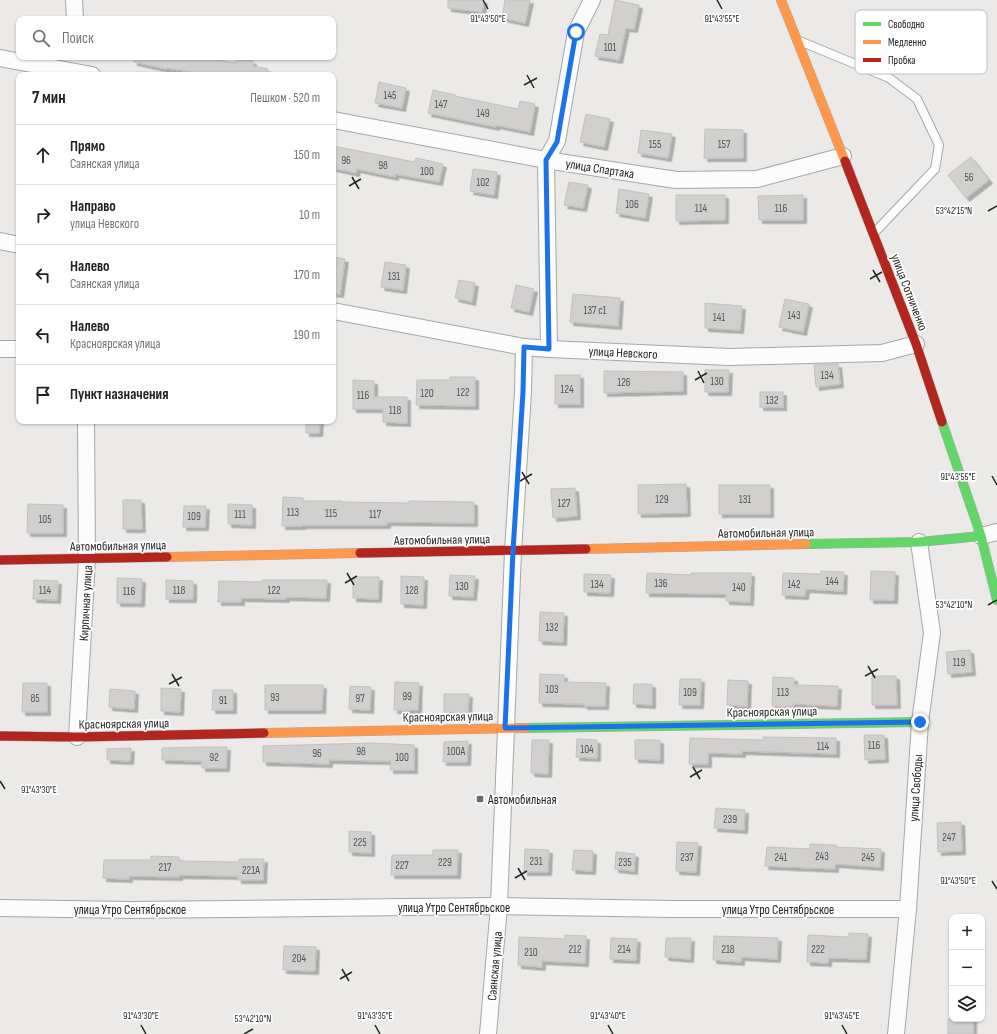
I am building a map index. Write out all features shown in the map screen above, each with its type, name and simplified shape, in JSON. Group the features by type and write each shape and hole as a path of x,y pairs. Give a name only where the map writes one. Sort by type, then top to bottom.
{"street":[{"path":"74,0 75,16"},
{"path":"549,349 546,160 557,142 576,32 592,0"},
{"name":"улица Сотниченко","path":"781,0 874,233 916,344 981,536 997,600"},
{"path":"0,58 80,70"},
{"name":"улица Спартака","path":"336,121 546,160 676,180 757,179 843,156"},
{"path":"0,241 16,244"},
{"name":"улица Невского","path":"336,312 524,347 549,349 730,357 882,353 916,344"},
{"name":"Саянская улица","path":"488,1034 499,906 505,728 513,551 523,392 524,347"},
{"path":"0,349 16,349"},
{"name":"Кирпичная улица","path":"77,737 87,559 86,424"},
{"path":"981,536 997,532"},
{"name":"Автомобильная улица","path":"0,560 919,542 981,536"},
{"name":"улица Свободы","path":"896,1034 908,909 920,722 932,633 919,542"},
{"name":"Красноярская улица","path":"0,736 77,737 505,728 920,722"},
{"name":"улица Утро Сентябрьское","path":"0,908 131,910 499,906 673,909 908,909"}],"lane":[{"path":"798,40 855,64"},
{"path":"874,233 935,169 939,145 917,99 889,78 879,74"}],"building":[{"path":"448,0 484,0 482,12 448,8"},
{"path":"505,0 530,0 525,23 502,18"},
{"path":"615,0 639,5 634,29 626,28 619,60 595,56 600,34 608,35"},
{"path":"134,60 220,60 236,63 236,60 244,60 253,61 253,66 268,69 268,72 190,72 166,69 134,62"},
{"path":"379,82 406,88 402,108 375,103"},
{"path":"433,90 518,109 520,101 535,104 530,132 496,125 496,127 428,113"},
{"path":"586,114 610,119 604,147 580,142"},
{"path":"705,129 743,130 743,158 704,158"},
{"path":"641,130 672,134 668,158 638,153"},
{"path":"336,147 415,162 416,158 443,164 439,182 395,174 395,177 357,169 356,173 336,169"},
{"path":"971,157 989,180 966,198 948,175"},
{"path":"473,169 497,172 494,195 470,191"},
{"path":"569,182 588,185 583,208 564,205"},
{"path":"619,189 649,194 645,218 616,213"},
{"path":"676,195 725,195 725,220 676,221"},
{"path":"803,195 803,220 759,220 758,196"},
{"path":"336,258 345,259 340,294 336,293"},
{"path":"385,262 406,265 403,290 381,287"},
{"path":"459,280 475,283 472,302 455,298"},
{"path":"516,285 534,289 529,312 511,308"},
{"path":"573,294 620,298 618,326 570,322"},
{"path":"785,299 809,304 803,332 779,327"},
{"path":"705,303 742,306 740,330 705,328"},
{"path":"838,364 840,384 816,387 814,365"},
{"path":"705,370 729,370 728,392 705,392"},
{"path":"604,371 683,372 683,391 604,393"},
{"path":"555,375 580,375 580,404 555,404"},
{"path":"450,377 475,377 475,406 416,405 417,380 450,380"},
{"path":"353,380 374,381 374,397 407,397 407,423 383,422 383,409 353,409"},
{"path":"760,392 783,392 783,407 760,407"},
{"path":"306,424 320,424 319,433 306,433"},
{"path":"686,484 687,513 638,514 638,485"},
{"path":"719,485 770,485 770,514 719,514"},
{"path":"575,488 577,516 553,518 551,489"},
{"path":"283,497 303,498 303,501 409,503 409,501 474,502 474,523 387,522 387,525 282,526"},
{"path":"123,500 141,500 142,529 123,529"},
{"path":"28,504 63,505 63,533 27,533"},
{"path":"228,504 252,505 252,525 228,524"},
{"path":"184,506 206,506 205,527 183,527"},
{"path":"821,571 844,572 843,591 806,589 805,596 782,595 783,573 821,574"},
{"path":"871,571 895,572 894,600 870,600"},
{"path":"647,573 691,575 691,573 751,573 750,602 726,601 726,594 646,593"},
{"path":"584,574 611,575 610,593 584,592"},
{"path":"450,575 475,576 473,597 449,596"},
{"path":"401,576 424,577 423,605 401,604"},
{"path":"353,577 379,577 378,599 353,598"},
{"path":"117,578 142,579 141,603 117,603"},
{"path":"34,580 58,581 57,600 33,599"},
{"path":"166,580 193,581 193,599 166,599"},
{"path":"262,580 327,580 326,598 241,598 241,602 218,602 219,581 262,582"},
{"path":"540,612 564,613 563,642 539,641"},
{"path":"970,650 972,672 948,674 946,652"},
{"path":"540,674 564,675 564,682 606,683 605,706 539,703"},
{"path":"872,676 896,676 897,705 872,705"},
{"path":"773,677 794,678 794,685 838,686 837,706 793,704 793,707 772,706"},
{"path":"680,679 701,679 700,705 679,705"},
{"path":"728,680 748,681 747,706 727,705"},
{"path":"395,682 419,683 418,710 394,710"},
{"path":"23,683 47,683 47,712 22,712"},
{"path":"634,684 652,684 652,705 633,704"},
{"path":"265,685 323,685 322,710 265,710"},
{"path":"350,686 371,687 370,710 349,709"},
{"path":"161,688 181,689 180,712 161,711"},
{"path":"110,689 135,691 134,709 109,707"},
{"path":"213,690 233,690 233,710 212,710"},
{"path":"444,694 469,694 468,713 444,712"},
{"path":"864,735 884,735 885,759 865,760"},
{"path":"763,737 836,738 836,754 742,751 742,754 708,753 708,764 689,764 690,738 763,740"},
{"path":"577,739 597,740 597,758 576,757"},
{"path":"532,740 549,740 548,774 531,773"},
{"path":"635,740 660,740 660,760 635,759"},
{"path":"468,741 467,762 443,762 444,742"},
{"path":"373,743 414,745 414,770 390,770 391,761 329,760 329,764 263,762 263,746"},
{"path":"227,747 226,768 202,768 202,761 162,760 162,748"},
{"path":"131,748 130,761 107,760 107,749"},
{"path":"716,808 745,810 744,830 714,828"},
{"path":"961,822 962,851 938,852 937,823"},
{"path":"349,831 371,832 371,853 349,852"},
{"path":"677,842 698,843 696,872 676,871"},
{"path":"810,844 881,849 880,867 835,864 835,869 765,866 767,847 810,849"},
{"path":"525,849 549,850 548,872 524,872"},
{"path":"433,850 458,850 457,875 391,875 392,855 433,855"},
{"path":"574,850 593,851 592,871 572,870"},
{"path":"616,852 635,854 634,871 615,869"},
{"path":"151,856 179,857 179,861 239,862 239,859 264,859 263,880 238,880 238,876 179,875 179,877 129,876 129,879 103,878 104,860 151,860"},
{"path":"849,933 868,934 866,959 828,958 828,963 807,962 808,935 849,937"},
{"path":"565,935 586,936 585,963 542,961 542,967 518,965 519,937 565,939"},
{"path":"714,936 778,938 777,959 741,957 741,962 713,960"},
{"path":"611,938 637,939 636,960 610,959"},
{"path":"666,938 691,938 690,959 665,957"},
{"path":"284,946 316,947 315,971 283,970"},
{"path":"948,1019 949,1022 973,1022 973,1034 948,1034"}],"traffic: fast":[{"path":"942,422 981,536 997,600"},
{"path":"806,544 919,542 981,536"},
{"path":"526,728 920,722"}],"traffic: slow":[{"path":"781,0 845,161"},
{"path":"586,549 806,544"},
{"path":"167,557 360,553"},
{"path":"264,733 526,728"}],"traffic: jam":[{"path":"845,161 916,344 942,422"},
{"path":"360,553 586,549"},
{"path":"0,560 167,557"},
{"path":"0,736 77,737 264,733"}],"place":[{"name":"Автомобильная","path":"480,799"}],"route":[{"path":"576,32 557,142 546,160 549,349 524,347 523,392 513,551 505,728 920,722"}]}
